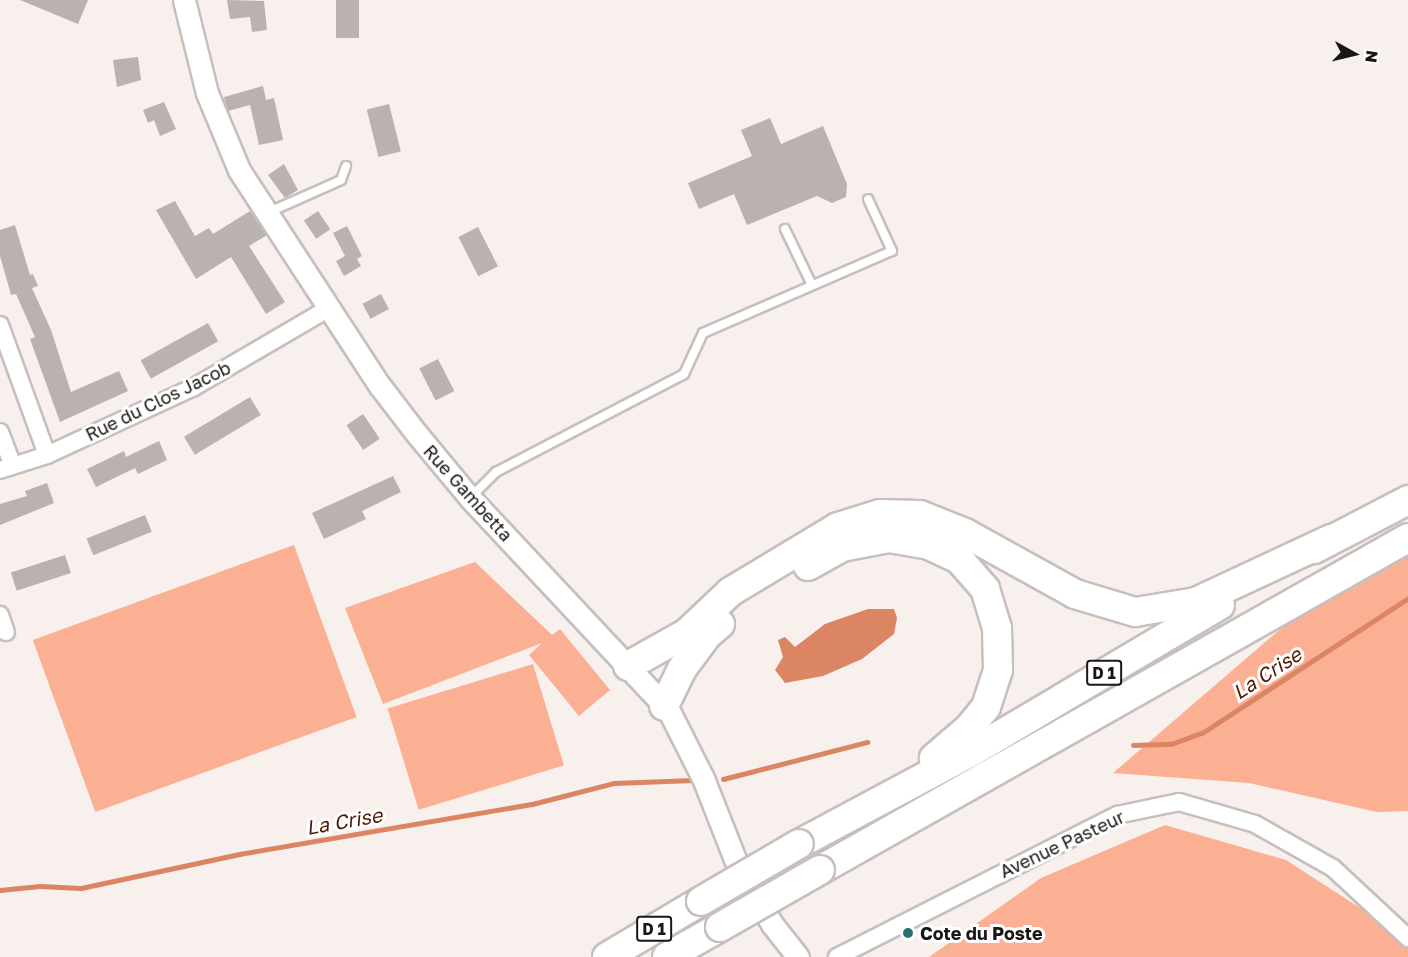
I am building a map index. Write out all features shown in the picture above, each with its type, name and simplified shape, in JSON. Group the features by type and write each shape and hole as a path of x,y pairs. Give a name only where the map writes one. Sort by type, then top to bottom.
{"highway":[{"name":"D 1","path":"607,957 799,844 973,751 1331,539 1408,500"},
{"path":"628,666 687,633 730,592 838,527 880,514 920,515 965,533 1076,594 1135,612 1196,602 1331,539"},
{"path":"664,706 682,669 707,635 756,596 842,547 889,538 929,545 959,559 986,589 997,628 998,670 986,707 968,729 902,787"},
{"name":"D 1","path":"667,957 1408,538"},
{"path":"681,957 720,927"}],"street":[{"name":"Rue Gambetta","path":"184,0 193,47 223,136 267,213 380,386 470,498 664,706 703,778 738,867 772,924 798,957"},
{"name":"Rue du Clos Jacob","path":"6,468 47,455 194,387 329,308"},
{"path":"0,325 47,455"},
{"path":"0,432 6,468"},
{"path":"0,615 6,632"},
{"name":"Avenue Pasteur","path":"837,957 1117,815 1179,802 1255,824 1333,868 1408,938"}],"lane":[{"path":"267,213 341,180 346,166"},
{"path":"470,498 496,472 684,374 703,333 892,251 868,199"},
{"path":"785,229 812,285"}],"shaded area":[{"path":"1408,541 1408,811 1377,812 1249,783 1113,773 1357,563"},
{"path":"294,545 357,717 95,812 33,640"},
{"path":"475,562 552,635 560,629 610,690 579,716 529,655 542,643 383,704 345,608"},
{"path":"868,609 894,609 897,618 894,634 862,659 823,676 785,683 775,670 783,657 778,640 785,637 795,647 825,624"},
{"path":"533,664 564,765 419,810 388,708"},
{"path":"1165,825 1286,860 1408,939 1408,957 929,957 1041,878"}],"building":[{"path":"20,0 88,0 78,24"},
{"path":"227,0 264,1 267,30 252,32 250,17 230,19"},
{"path":"336,0 359,0 359,38 336,38"},
{"path":"138,57 141,80 117,87 113,60"},
{"path":"263,86 266,100 274,98 283,140 259,145 250,105 228,111 224,97"},
{"path":"164,102 176,129 160,136 154,120 148,123 143,110"},
{"path":"389,104 401,152 379,157 367,110"},
{"path":"770,118 781,144 823,126 847,184 846,197 832,203 817,196 747,225 734,194 699,209 688,183 752,156 741,130"},
{"path":"284,164 298,190 285,198 268,175"},
{"path":"175,201 195,236 209,228 213,234 250,211 267,235 249,246 285,302 266,314 231,257 196,279 156,210"},
{"path":"318,211 330,229 316,239 304,221"},
{"path":"15,225 30,275 33,274 38,286 32,288 51,330 71,392 119,371 128,391 60,422 30,339 35,337 16,294 11,295 0,256 0,230"},
{"path":"347,226 362,256 357,259 361,266 344,276 336,261 345,256 333,233"},
{"path":"478,227 498,266 478,276 458,237"},
{"path":"381,294 389,309 370,319 362,304"},
{"path":"208,323 218,341 151,379 141,360"},
{"path":"438,359 454,391 436,401 419,369"},
{"path":"250,397 261,415 195,455 184,437"},
{"path":"363,414 380,439 363,450 346,425"},
{"path":"159,441 167,460 138,474 135,468 96,487 87,469 124,451 126,457"},
{"path":"393,476 401,492 362,511 366,519 324,539 312,513"},
{"path":"47,483 54,503 0,525 0,504 27,496 25,491"},
{"path":"145,515 152,532 93,555 87,539"},
{"path":"65,555 71,573 17,591 11,573"}],"waterway":[{"name":"La Crise","path":"1133,745 1171,744 1202,733 1408,598"},
{"name":"La Crise","path":"723,779 867,742"},
{"name":"La Crise","path":"0,890 40,886 81,888 239,854 532,804 614,783 693,780"}],"place":[{"name":"Cote du Poste","path":"908,933"}]}
